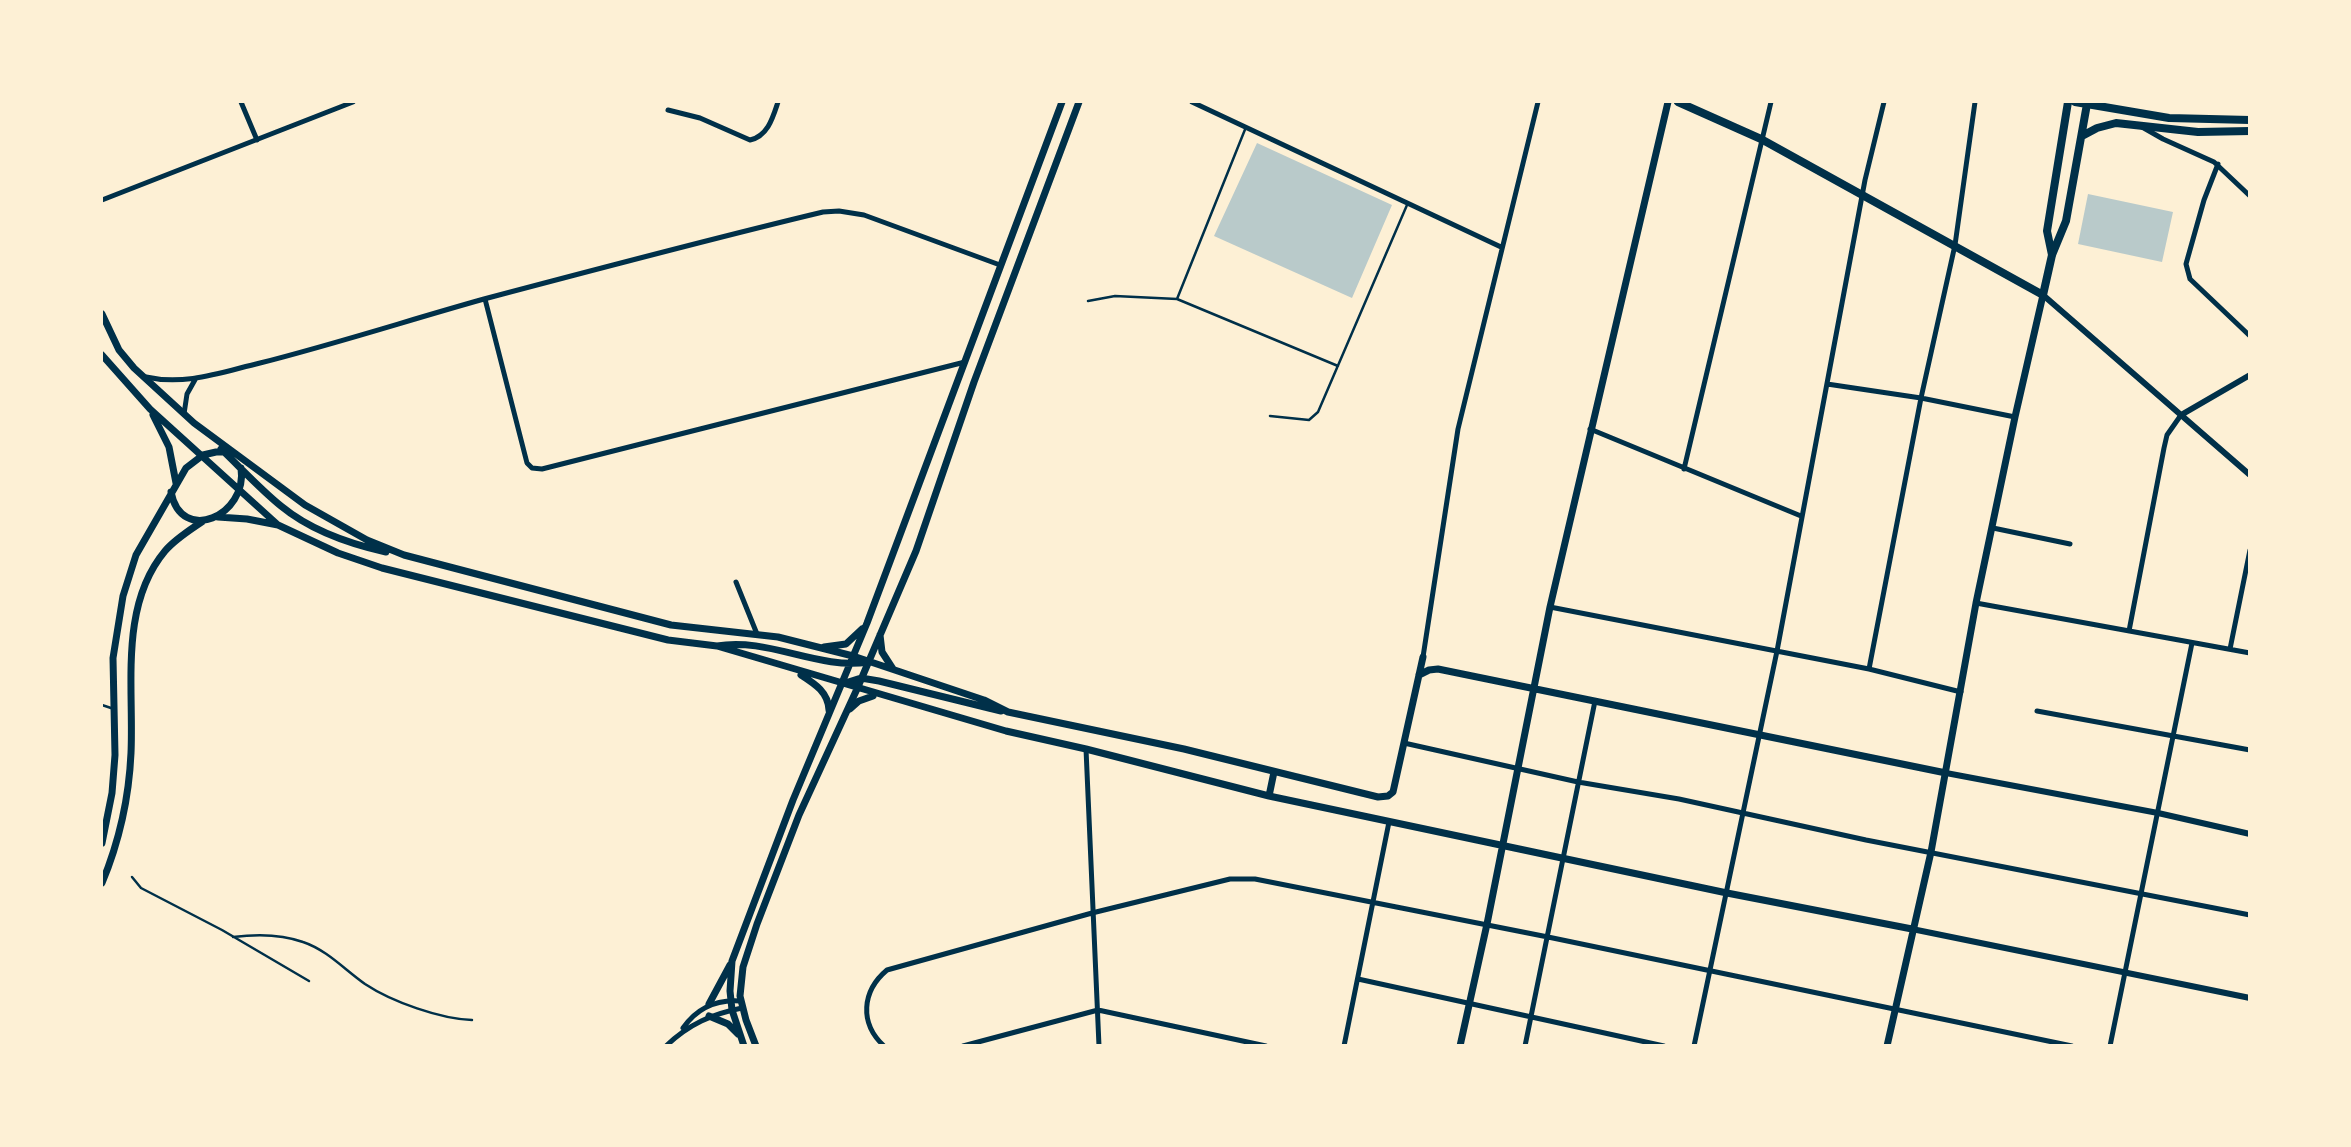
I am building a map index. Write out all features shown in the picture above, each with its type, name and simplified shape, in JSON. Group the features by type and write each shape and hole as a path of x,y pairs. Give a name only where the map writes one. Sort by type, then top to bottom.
{"main road":[{"path":"709,1004 732,961 784,822 852,662 1062,102"},
{"path":"858,679 869,662 920,542 974,382 1079,102"},
{"path":"1460,1045 1550,607 1668,102"},
{"path":"1678,102 1761,139 2043,295"},
{"path":"2052,255 2047,231 2068,102"},
{"path":"2075,102 2169,118 2249,120"},
{"path":"2115,102 2128,110"},
{"path":"1887,1045 1931,852 1976,603 2015,417 2052,255 2066,221 2087,103"},
{"path":"2082,136 2109,124 2198,132 2249,131"},
{"path":"102,314 119,350 142,376 194,423 305,505 352,533 404,555"},
{"path":"102,355 150,409 278,525"},
{"path":"150,409 169,447 176,483"},
{"path":"194,423 279,505 312,526 370,548 671,625 757,634 814,647 852,662 858,679 857,689 799,816 743,967 742,1004 756,1045"},
{"path":"102,843 116,755 113,658 123,596 136,555 186,468 203,455 225,452"},
{"path":"218,517 230,507 240,489 241,468"},
{"path":"171,492 173,501 184,515 203,521"},
{"path":"102,883 113,856 127,802 131,753 132,646 145,586 167,549 203,521 218,517 278,525 338,554 382,568 668,640 717,646 1006,731 1269,796 1727,893 1912,929"},
{"path":"814,647 846,644 867,623"},
{"path":"880,634 882,652 893,669"},
{"path":"717,646 776,649 852,662 869,662 984,700 1008,712"},
{"path":"842,684 858,679 897,685 989,710 1184,749 1378,797 1388,796 1393,792 1423,657 1438,669"},
{"path":"791,669 823,692 828,704 828,718"},
{"path":"1419,676 1429,670 1438,669 1946,773"},
{"path":"844,717 859,701 877,695"},
{"path":"1269,796 1274,772"},
{"path":"732,961 732,1010 744,1045"},
{"path":"709,1016 728,1024 740,1035"}],"street":[{"path":"242,102 257,140"},
{"path":"102,200 341,104 353,102"},
{"path":"668,110 700,118 750,140 760,137 766,130 778,102"},
{"path":"1192,102 1501,247"},
{"path":"1423,657 1458,429 1538,102"},
{"path":"1684,469 1771,102"},
{"path":"1694,1045 1777,651 1863,195 1884,102"},
{"path":"1869,669 1955,245 1975,102"},
{"path":"2139,125 2218,164 2249,196"},
{"path":"2218,164 2204,200 2186,272 2249,336"},
{"path":"142,376 166,380 196,378 723,236 839,211 864,215 1000,265"},
{"path":"2043,295 2249,475"},
{"path":"485,299 527,463 532,468 542,469 965,362"},
{"path":"2129,631 2167,435 2181,415 2249,375"},
{"path":"184,415 186,396 196,378"},
{"path":"1827,384 1922,398 2015,417"},
{"path":"1590,429 1801,516"},
{"path":"1993,528 2070,544"},
{"path":"2230,649 2249,550"},
{"path":"736,582 757,634"},
{"path":"1976,603 2249,653"},
{"path":"1550,607 1869,669 1961,692"},
{"path":"2110,1045 2192,643"},
{"path":"1525,1045 1595,701"},
{"path":"2037,711 2249,750"},
{"path":"1404,743 1578,782 1679,799 2249,915"},
{"path":"1086,749 1099,1045"},
{"path":"1946,773 2158,813 2249,834"},
{"path":"1344,1045 1389,822"},
{"path":"884,1045 878,1041 865,1016 874,983 887,970 1092,913 1230,879 1255,879 1487,924 2072,1045"},
{"path":"1912,929 2249,998"},
{"path":"1358,979 1664,1045"},
{"path":"679,1034 687,1022 709,1004 731,1000 742,1004"},
{"path":"666,1045 709,1016 732,1010 742,1004"},
{"path":"963,1045 1098,1010 1266,1045"}],"lane":[{"path":"1177,299 1246,127"},
{"path":"1270,416 1302,421 1314,418 1407,205"},
{"path":"1088,301 1115,296 1177,299 1338,366"},
{"path":"102,705 114,709"},
{"path":"132,877 141,888 309,981"},
{"path":"233,937 270,936 303,942 319,949 387,997 456,1019 472,1020"}],"shaded area":[{"path":"1257,143 1392,205 1352,298 1214,236"},
{"path":"2088,194 2173,212 2162,262 2078,244"}]}
